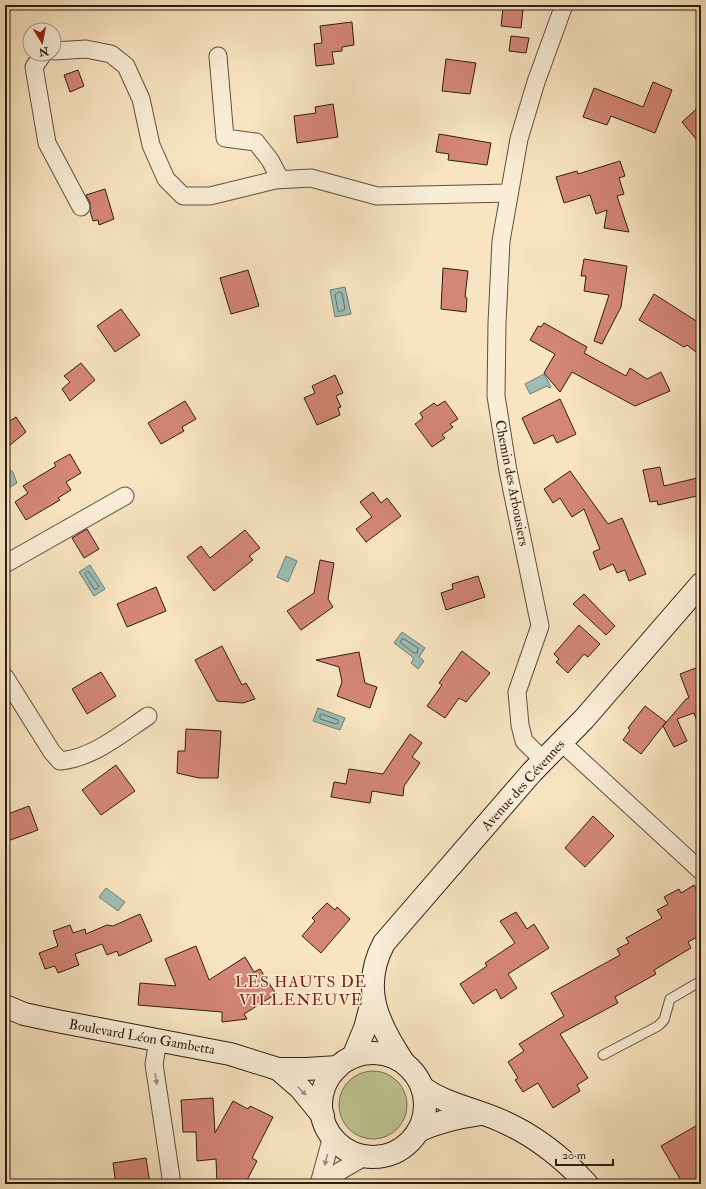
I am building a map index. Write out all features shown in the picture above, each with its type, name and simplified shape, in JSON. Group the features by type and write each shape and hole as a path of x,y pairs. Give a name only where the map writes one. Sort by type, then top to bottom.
{"street":[{"name":"Chemin des Arbousiers","path":"543,760 524,741 520,725 517,692 540,626 508,471 496,396 497,323 501,240 519,139 536,82 564,5"},
{"path":"62,50 86,49 111,54 126,66 141,99 151,145 166,179 183,196 210,196 280,179 311,178 377,196 509,193"},
{"path":"218,56 225,138 256,142 270,160 280,179"},
{"path":"37,62 34,67 47,143 81,207"},
{"path":"5,564 125,496"},
{"name":"Avenue des Cévennes","path":"404,1063 387,1036 373,998 372,983 376,959 384,943 543,760 584,719 701,584"},
{"path":"5,677 52,752 60,761 73,760 86,756 148,716"},
{"path":"561,742 701,871"},
{"name":"Avenue des Cévennes","path":"345,1062 368,1018 373,998"},
{"name":"Boulevard Léon Gambetta","path":"5,1006 24,1014 57,1022 230,1054 278,1069 306,1070 345,1062"},
{"path":"158,1041 154,1064 172,1184"},
{"path":"379,1053 404,1063 412,1070 422,1087 425,1109 418,1131 408,1143 396,1152 381,1156 366,1156 347,1149 332,1136 323,1116 321,1102 329,1077 345,1062 366,1054 379,1053"},
{"name":"Boulevard Léon Gambetta","path":"278,1069 300,1088 323,1116"},
{"path":"422,1087 438,1096 504,1122 525,1133 555,1154 587,1184"},
{"path":"418,1131 435,1123 452,1118 481,1114"},
{"path":"319,1184 332,1136"},
{"path":"326,1184 340,1171 366,1156"}],"lane":[{"path":"603,1055 658,1026 664,1020 670,999 701,981"}],"green space":[{"path":"373,1071 386,1074 397,1081 404,1092 407,1105 404,1118 397,1129 386,1136 373,1139 360,1136 349,1129 342,1118 339,1105 342,1092 349,1081 360,1074"}],"water":[{"path":"345,287 351,314 335,317 330,290"},
{"path":"544,374 551,387 549,388 547,386 530,394 525,384"},
{"path":"10,470 13,472 17,483 5,490 5,473"},
{"path":"286,556 297,561 288,582 277,577"},
{"path":"90,565 105,589 94,596 79,572"},
{"path":"402,632 425,648 419,657 424,661 418,669 411,663 414,658 394,643"},
{"path":"318,708 345,718 340,730 313,721"},
{"path":"106,888 125,902 118,911 99,897"}],"building":[{"path":"503,8 523,10 521,28 501,26"},
{"path":"352,22 354,45 342,47 342,51 332,52 334,64 316,66 314,44 322,43 320,26"},
{"path":"511,36 529,38 526,53 509,51"},
{"path":"446,59 476,63 470,94 442,91"},
{"path":"78,70 84,86 70,92 64,75"},
{"path":"653,82 672,90 655,133 611,116 607,125 583,117 594,88 643,107"},
{"path":"333,104 338,137 297,143 294,116 316,113 315,107"},
{"path":"701,105 701,145 682,122"},
{"path":"439,134 491,143 487,165 448,160 449,154 436,152"},
{"path":"620,161 625,176 619,178 624,194 617,196 629,232 604,228 607,210 596,214 590,195 564,203 556,177 577,171 578,174"},
{"path":"105,189 114,219 99,225 98,220 93,221 90,211 90,203 86,195"},
{"path":"584,259 627,266 621,307 602,344 594,341 609,295 584,291 586,276 581,276"},
{"path":"443,268 468,271 465,297 467,298 466,312 441,309"},
{"path":"248,270 259,306 231,314 220,278"},
{"path":"654,294 701,324 701,356 687,345 684,347 639,320"},
{"path":"121,309 140,335 115,352 97,326"},
{"path":"544,323 587,347 584,353 626,376 630,368 647,379 661,372 670,391 635,406 572,372 560,392 544,373 555,354 530,340 538,326 541,327"},
{"path":"81,363 95,380 70,401 62,389 70,382 64,376"},
{"path":"335,375 343,393 336,396 341,407 338,408 340,415 317,425 304,398 315,393 312,386"},
{"path":"560,399 576,434 557,443 553,435 534,444 522,418"},
{"path":"185,401 196,419 182,427 184,431 161,444 148,423"},
{"path":"445,401 458,419 450,424 453,427 442,435 445,438 432,447 415,424 423,418 420,413 434,403 437,406"},
{"path":"16,417 26,432 5,449 5,424"},
{"path":"70,454 81,473 66,482 71,490 58,498 60,500 26,520 15,502 28,493 23,486 56,466 54,463"},
{"path":"660,467 664,486 701,477 701,495 658,505 657,501 650,502 643,470"},
{"path":"570,471 608,524 622,518 646,574 629,581 625,570 617,573 613,564 600,570 593,552 600,549 584,509 572,517 560,498 553,503 544,489"},
{"path":"373,492 381,503 387,498 401,516 366,542 356,529 372,517 360,502"},
{"path":"87,529 99,549 84,558 72,538"},
{"path":"245,530 260,548 249,556 253,560 214,591 187,557 201,546 210,558"},
{"path":"320,560 334,563 328,599 333,607 301,630 287,611 314,593"},
{"path":"478,576 485,597 446,610 441,593 453,589 452,584"},
{"path":"156,587 166,611 127,627 117,604"},
{"path":"584,594 615,626 606,635 573,604"},
{"path":"579,625 600,644 588,657 584,654 568,673 556,662 559,659 554,654"},
{"path":"222,646 242,685 246,683 255,699 243,703 217,701 195,660"},
{"path":"462,651 490,673 466,702 459,698 445,718 427,706 442,685 439,683"},
{"path":"359,652 365,683 377,687 370,708 337,696 342,682 339,667 316,660"},
{"path":"701,666 701,726 699,727 694,713 677,719 687,741 674,747 663,726 686,699 689,698 680,674"},
{"path":"101,672 116,696 87,714 72,689"},
{"path":"645,706 666,722 641,754 623,740 630,730 628,728"},
{"path":"186,729 221,731 218,778 199,778 177,773 178,751 185,751"},
{"path":"410,734 422,743 412,757 420,763 404,786 403,796 372,791 370,803 331,797 334,782 346,784 349,769 383,774"},
{"path":"116,765 135,791 101,815 82,790"},
{"path":"29,806 38,830 5,842 5,815"},
{"path":"593,816 614,836 585,867 565,848"},
{"path":"694,885 701,898 701,935 688,942 691,948 654,970 656,974 615,997 618,1003 560,1034 588,1078 577,1085 580,1091 553,1108 538,1083 523,1092 515,1080 518,1078 508,1062 524,1051 519,1044 564,1016 551,993 620,955 617,949 629,943 626,938 662,918 657,910 668,904 664,897 679,889 681,893"},
{"path":"327,903 335,910 337,907 350,919 321,953 302,936 315,921 312,918"},
{"path":"516,912 527,929 534,924 549,948 508,974 517,988 501,999 496,989 473,1004 460,984 487,966 485,963 515,943 500,921"},
{"path":"140,914 152,941 119,956 117,951 107,955 102,944 75,954 79,965 58,973 55,966 45,969 39,953 58,946 53,931 70,925 73,933 85,929 86,934 107,925 113,926"},
{"path":"196,946 209,980 245,957 254,972 260,969 276,994 244,1014 247,1019 222,1022 222,1012 138,1005 140,983 176,986 165,959"},
{"path":"213,1098 215,1133 233,1101 248,1109 250,1106 273,1117 252,1158 257,1161 245,1184 217,1184 216,1159 197,1161 196,1132 183,1132 181,1100"},
{"path":"701,1123 701,1184 683,1184 661,1146"},
{"path":"146,1158 150,1184 116,1184 113,1163"}],"district":[{"name":"LES HAUTS DE VILLENEUVE","path":"301,991"}]}
